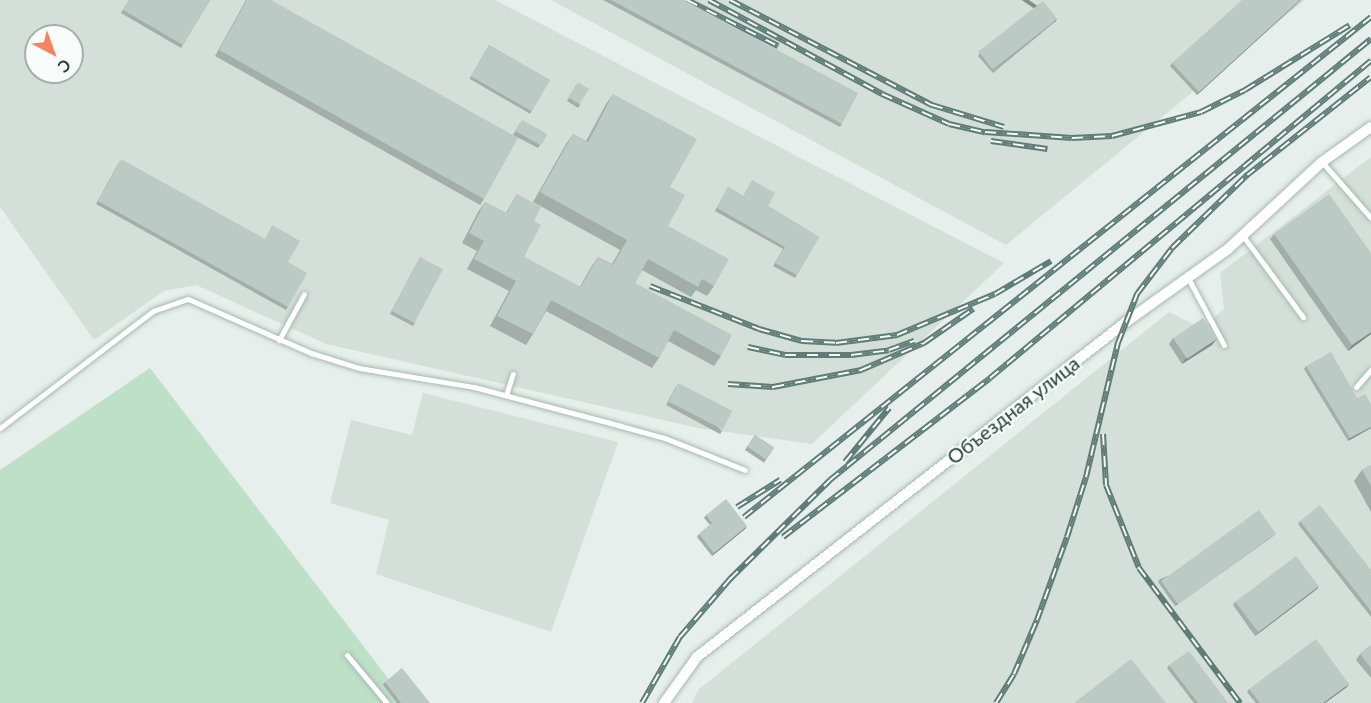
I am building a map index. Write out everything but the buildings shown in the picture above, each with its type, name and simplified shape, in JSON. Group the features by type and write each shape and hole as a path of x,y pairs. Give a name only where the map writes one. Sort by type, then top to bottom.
{"street":[{"name":"Объездная улица","path":"664,703 697,657 1243,236 1322,162 1371,127"}],"lane":[{"path":"1322,162 1371,218"},
{"path":"1243,236 1303,317"},
{"path":"1188,278 1224,345"},
{"path":"279,340 304,294"},
{"path":"0,428 153,311 188,299 279,340 359,368 506,395 665,438 745,470"},
{"path":"1356,387 1371,370"},
{"path":"506,395 513,374"},
{"path":"347,655 387,703"}],"shaded area":[{"path":"0,0 495,0 1004,263 812,444 698,428 326,344 196,285 164,291 94,340 0,207"},
{"path":"551,0 1305,0 1006,245"},
{"path":"1371,157 1371,703 692,703 698,690 1169,312 1201,328 1224,309 1220,273"},
{"path":"423,393 618,442 551,632 376,574 389,520 330,503 351,420 412,435"}],"green space":[{"path":"150,368 407,703 0,703 0,470"}],"railway":[{"path":"687,0 778,46"},
{"path":"709,0 882,94 949,124 985,132 1072,138 1112,136 1201,112 1245,90 1350,25"},
{"path":"730,0 932,105 1004,127"},
{"path":"744,517 1371,17"},
{"path":"642,703 680,637 730,579 830,480 1371,39"},
{"path":"783,537 990,378 1371,61"},
{"path":"1246,176 1371,77"},
{"path":"991,141 1047,149"},
{"path":"996,703 1014,674 1037,620 1067,537 1086,477 1118,343 1137,294 1172,248 1247,175"},
{"path":"650,286 759,329 802,341 836,343 897,335 995,294 1051,261"},
{"path":"728,384 773,387 861,370 924,343 973,309"},
{"path":"748,347 785,355 851,355 889,350 914,341"},
{"path":"845,462 889,408"},
{"path":"1103,434 1106,485 1139,568 1240,703"},
{"path":"737,507 780,480"}]}
